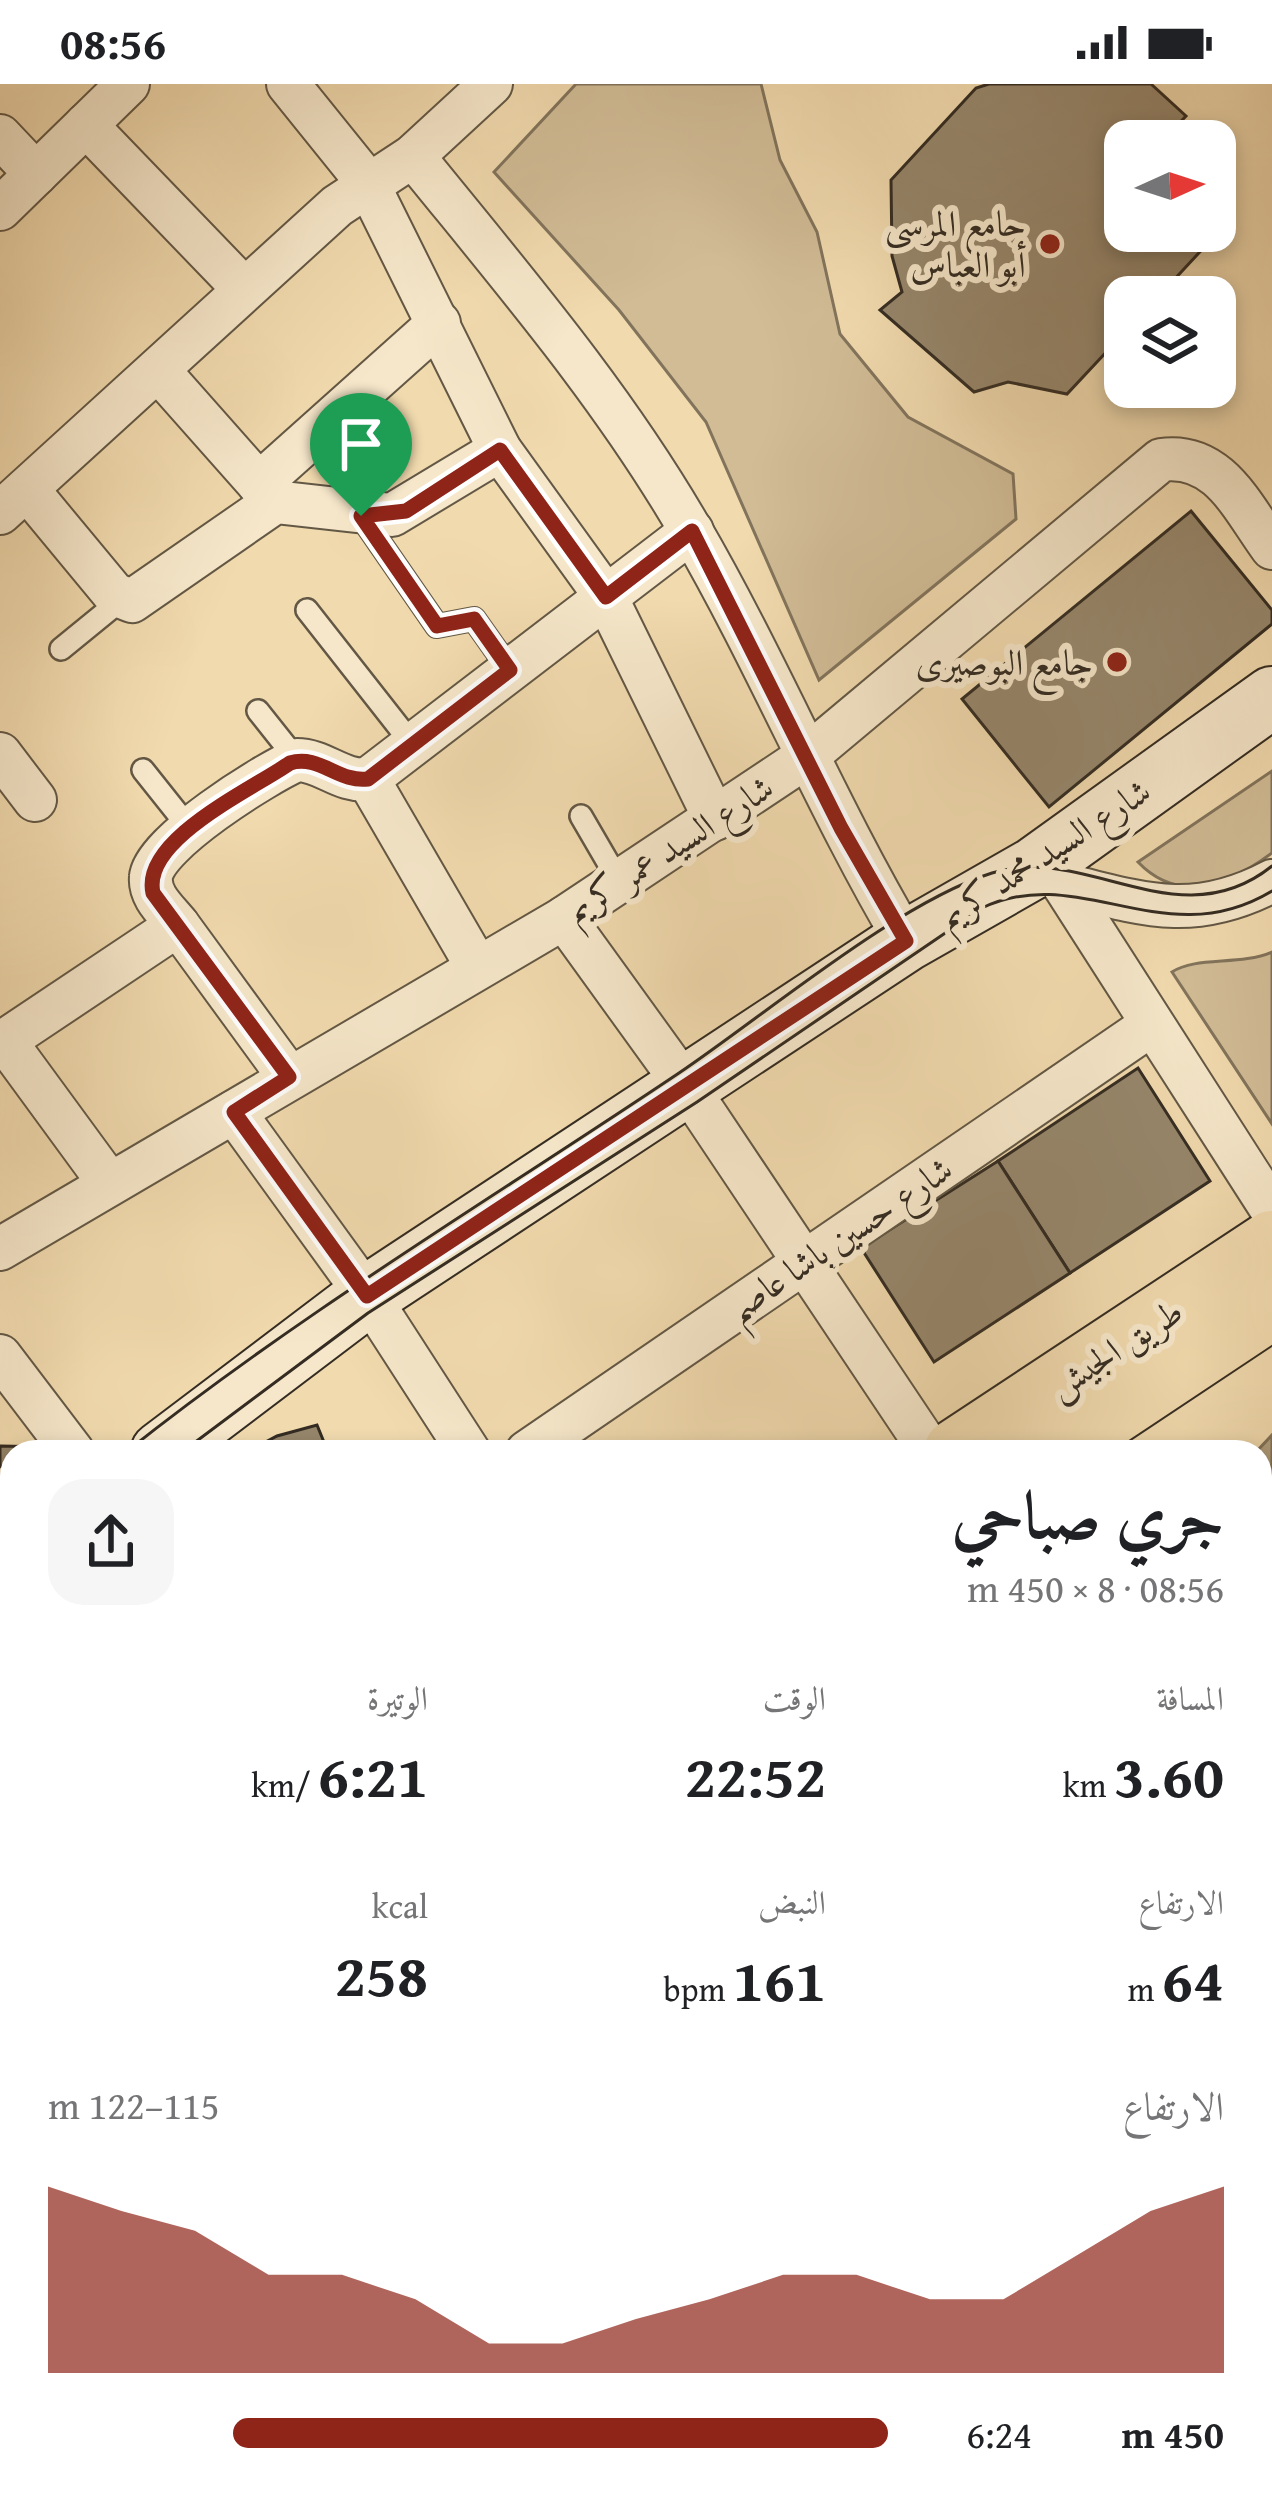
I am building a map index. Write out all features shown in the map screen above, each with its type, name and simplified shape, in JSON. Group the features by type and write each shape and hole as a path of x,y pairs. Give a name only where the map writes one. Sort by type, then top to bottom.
{"highway":[{"name":"طريق الجيش","path":"975,1440 1272,1244"},
{"name":"طريق الجيش","path":"1069,1440 1272,1305"}],"main road":[{"name":"شارع السيد محمد كريم","path":"177,1440 367,1296 687,1090 906,941 1053,872 1272,697"}],"street":[{"path":"0,209 128,84"},
{"path":"288,84 367,182 500,450 606,597 715,819"},
{"path":"439,323 267,494 136,599 122,600 13,501 243,288 367,182 413,156 491,84"},
{"path":"86,125 243,288"},
{"path":"0,136 36,174"},
{"path":"413,156 605,393 692,531 806,758 906,941"},
{"path":"158,370 267,494 361,516 406,511 500,450"},
{"name":"شارع السيد عمر كريم","path":"0,1249 476,965 564,918 806,758 1161,460 1200,462 1217,473 1272,548"},
{"path":"289,1077 153,893 150,880 158,856 190,829 297,760 354,780 368,779 692,531"},
{"path":"0,754 35,800"},
{"path":"368,779 476,965"},
{"path":"1053,872 1272,1210"},
{"name":"شارع السيد محمد كريم","path":"1053,872 1173,908 1210,906 1272,881"},
{"path":"564,918 687,1090 923,1440"},
{"path":"109,1183 3,1042 178,925"},
{"name":"شارع حسين باشا عاصم","path":"544,1440 1151,1025"},
{"path":"234,1112 367,1296 461,1440"},
{"path":"0,1356 64,1440"}],"lane":[{"path":"361,516 437,626 474,619 510,670"},
{"path":"61,650 122,600"},
{"path":"308,610 413,745"},
{"path":"258,711 297,760"},
{"path":"143,770 190,829"},
{"path":"581,816 620,883"}],"shaded area":[{"path":"576,84 761,84 780,160 817,232 840,334 908,417 1013,474 1016,519 819,680 706,422 619,310 494,172"},
{"path":"1272,771 1272,853 1256,864 1222,881 1187,886 1170,883 1138,862"},
{"path":"1272,952 1272,1124 1172,972 1193,964"}],"building":[{"name":"جامع المرسى أبو العباس","path":"989,84 1151,84 1186,116 1182,120 1104,120 1104,252 1200,252 1177,276 1104,276 1104,354 1067,394 1008,382 974,392 880,310 902,292 892,256 891,180 976,88"},
{"name":"جامع البوصيرى","path":"1191,511 1272,610 1272,624 1049,807 962,699"},
{"path":"1138,1068 1210,1181 1070,1273 998,1161"},
{"path":"998,1161 1070,1273 934,1362 861,1248"},
{"path":"317,1425 323,1440 270,1440"}],"tram line":[{"path":"142,1440 260,1351 679,1073 874,934 955,888 992,873 1027,867 1202,895 1237,887 1272,866"},
{"path":"198,1440 368,1313 697,1102 982,908 1018,896 1054,895 1159,913 1195,914 1233,908 1272,891"}],"place":[{"name":"جامع المرسى أبو العباس","path":"1050,244"},
{"name":"جامع البوصيرى","path":"1117,662"}],"route":[{"path":"500,450 606,597 692,531 841,828 906,941 687,1090 367,1296 234,1112 289,1077 153,893 150,880 158,856 167,847 290,763 304,759 354,780 368,779 510,670 474,619 437,626 361,516 406,511 500,450"}]}
